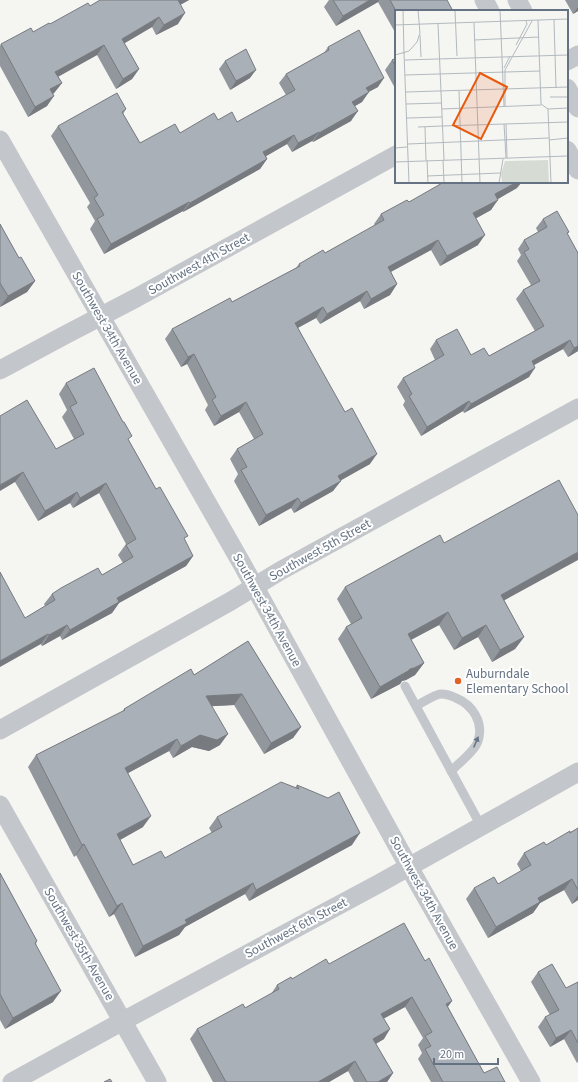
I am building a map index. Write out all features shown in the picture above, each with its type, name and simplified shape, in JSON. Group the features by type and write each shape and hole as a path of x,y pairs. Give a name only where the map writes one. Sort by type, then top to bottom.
{"street":[{"path":"484,0 489,10"},
{"path":"517,0 522,10"},
{"path":"568,60 578,55"},
{"path":"568,90 578,108"},
{"name":"Southwest 34th Avenue","path":"0,140 254,587 530,1082"},
{"path":"568,152 578,170"},
{"name":"Southwest 4th Street","path":"0,370 136,298 395,156"},
{"name":"Southwest 5th Street","path":"0,730 280,571 578,408"},
{"name":"Southwest 6th Street","path":"12,1082 409,866 578,772"},
{"name":"Southwest 35th Avenue","path":"0,805 157,1082"}],"lane":[{"path":"405,686 481,826"},
{"path":"416,706 440,694 460,699 468,704 474,711 480,730 478,741 470,752 451,771"}],"building":[{"path":"100,0 178,0 185,13 164,25 159,17 122,39 139,69 123,79 104,45 55,72 62,83 50,89 54,96 35,107 1,44 31,28 33,32 88,3 90,6"},
{"path":"333,0 370,0 343,16"},
{"path":"390,0 447,0 452,10 395,10"},
{"path":"359,30 384,78 366,88 369,92 352,102 358,111 298,143 294,135 263,152 267,159 190,203 189,202 111,244 97,219 104,215 94,198 98,195 58,126 117,93 126,109 122,112 140,143 175,124 180,133 214,113 218,120 232,112 237,122 295,90 286,74 329,50 328,47"},
{"path":"246,49 256,70 236,81 225,61"},
{"path":"395,58 395,65 392,60"},
{"path":"442,183 515,183 495,194 498,200 473,213 485,235 447,256 438,240 388,267 397,284 371,299 367,291 327,314 323,307 295,323 345,412 352,408 377,454 338,476 341,481 301,503 298,498 266,515 241,470 247,467 237,449 263,434 246,402 221,416 212,400 216,397 194,354 188,357 172,329 230,298 232,302 300,266 299,264 323,250 325,253 384,220 381,214 407,200 409,202"},
{"path":"557,211 569,232 567,233 578,253 578,346 574,348 570,340 532,361 535,368 471,404 469,401 427,427 409,396 412,394 403,378 444,355 436,340 457,329 471,355 484,348 489,356 544,326 523,290 540,281 524,252 529,249 524,240 547,227 543,219"},
{"path":"0,224 19,258 21,257 35,281 8,296 0,283"},
{"path":"94,368 132,436 128,439 156,489 160,487 188,536 184,538 193,556 117,598 119,602 70,630 67,625 0,661 0,572 25,618 55,600 52,594 61,588 98,568 102,575 133,557 126,545 136,539 106,483 80,498 77,492 45,511 23,472 0,485 0,416 27,400 56,449 84,434 70,407 77,403 66,383"},
{"path":"559,480 578,515 578,552 501,595 524,637 500,650 486,625 462,638 448,612 408,634 424,663 410,669 380,687 346,627 362,618 345,587 440,535 444,543"},
{"path":"248,641 301,727 271,743 242,694 206,696 228,734 217,740 200,735 181,746 177,739 125,768 151,816 117,834 133,865 161,851 165,858 222,827 217,817 281,782 299,789 297,785 328,798 339,792 360,833 256,890 253,883 185,920 187,923 143,946 122,903 117,906 84,844 82,845 36,755 125,710 124,709 191,669 194,675"},
{"path":"578,828 578,890 572,879 538,898 540,902 496,927 474,888 494,877 498,884 531,865 524,853 544,842 546,845"},
{"path":"0,873 37,941 35,943 61,991 13,1018 0,994"},
{"path":"404,923 425,961 429,958 452,1001 446,1004 484,1073 497,1067 505,1082 443,1082 425,1049 431,1046 425,1036 432,1032 412,997 381,1014 390,1029 373,1039 393,1073 378,1082 367,1082 355,1061 318,1082 226,1082 197,1029 243,1004 245,1008 279,989 277,985 291,977 292,979 326,959 329,964"},
{"path":"552,964 566,988 578,982 578,1043 571,1030 556,1038 545,1017 559,1010 538,972"},
{"path":"110,1079 112,1082 104,1082"}],"place":[{"name":"Auburndale Elementary School","path":"458,681"}]}
